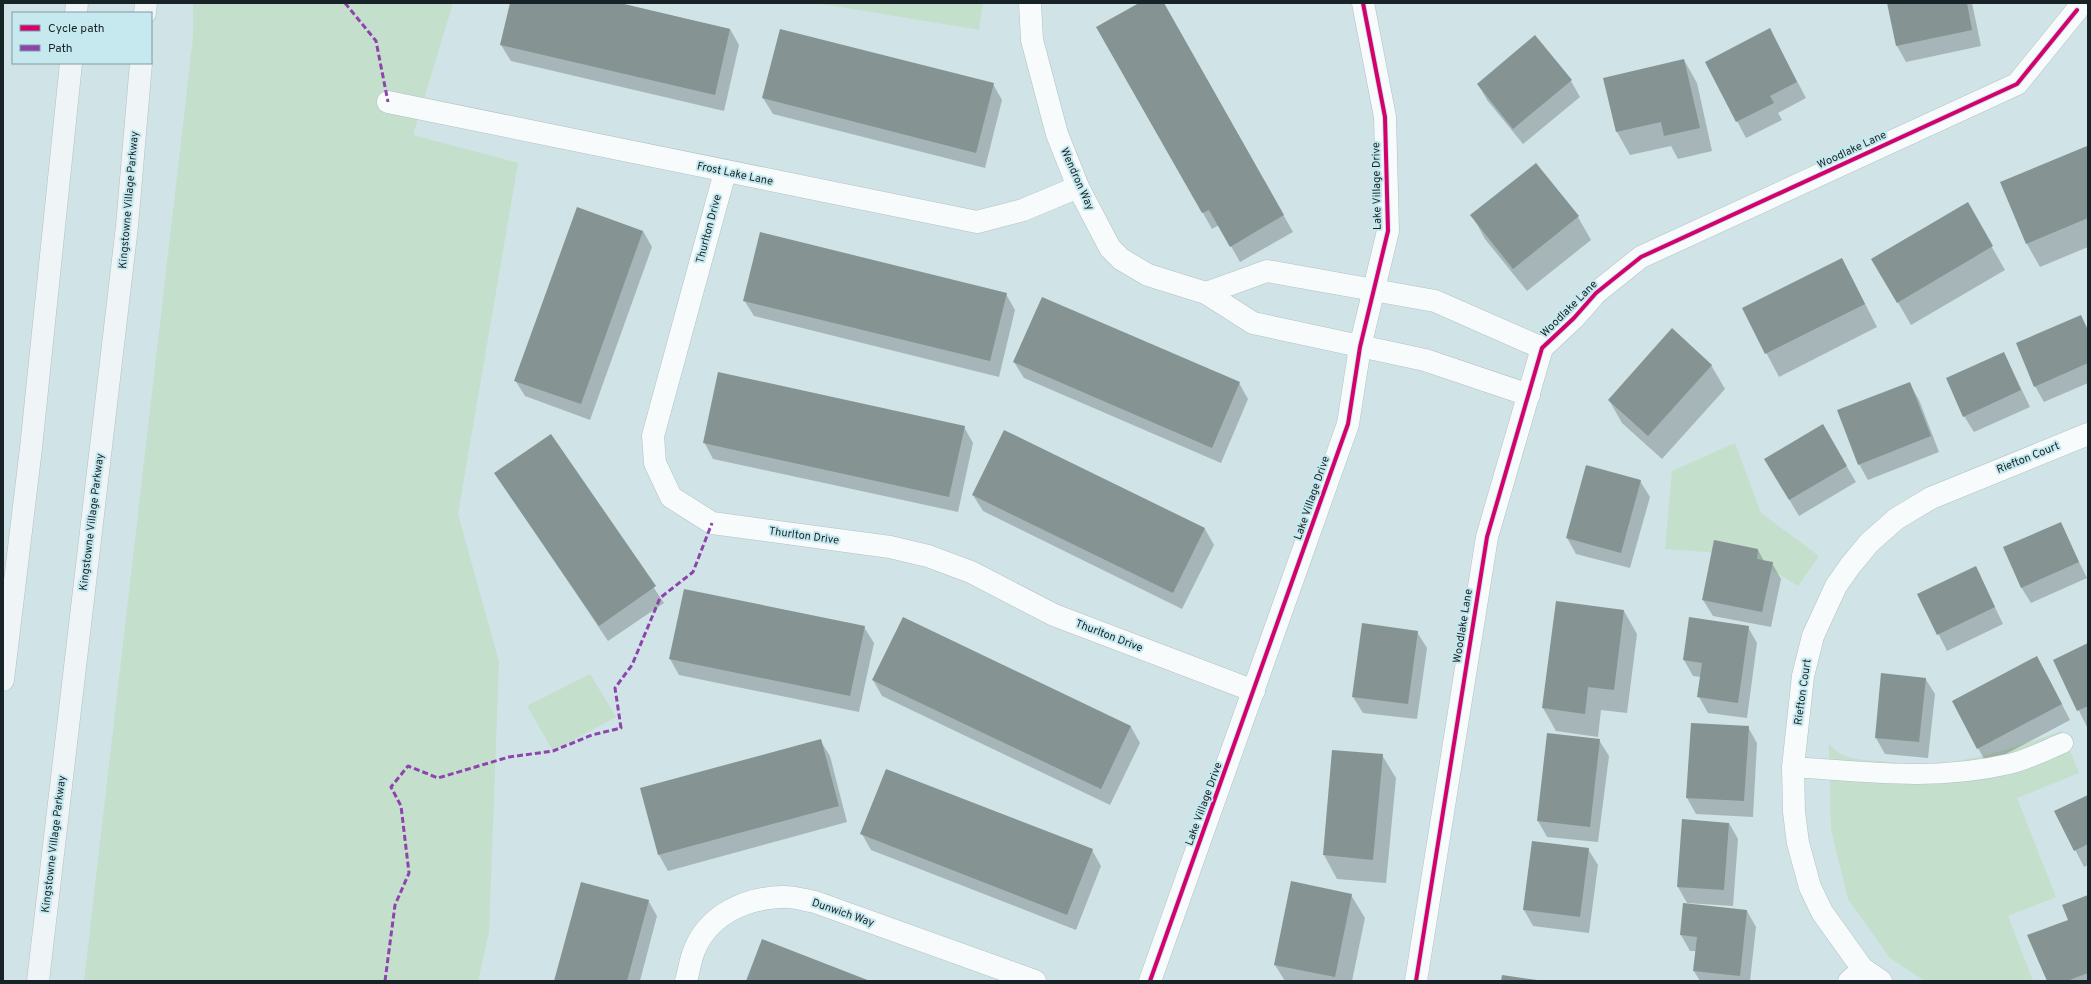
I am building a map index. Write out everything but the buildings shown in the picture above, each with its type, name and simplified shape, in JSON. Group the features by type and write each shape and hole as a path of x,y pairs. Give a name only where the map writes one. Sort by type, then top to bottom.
{"street":[{"name":"Wendron Way","path":"1030,3 1032,40 1057,134 1078,187 1110,248 1121,259 1148,275 1206,293 1253,323 1360,347"},
{"name":"Lake Village Drive","path":"1150,981 1348,424 1360,347 1372,288 1388,231 1385,117 1363,3"},
{"name":"Woodlake Lane","path":"1416,981 1487,537 1542,348 1574,318 1596,293 1627,266 1641,257 2017,84 2077,10"},
{"path":"3,680 31,448 70,64"},
{"name":"Kingstowne Village Parkway","path":"38,981 127,226 141,64"},
{"name":"Frost Lake Lane","path":"388,102 725,172 977,222 1022,210 1078,187"},
{"name":"Thurlton Drive","path":"725,172 653,436 655,463 672,497 712,523 890,547 928,556 971,572 1054,615 1254,691"},
{"path":"1206,293 1268,271 1372,288"},
{"name":"Woodlake Lane","path":"1372,288 1435,301 1542,348"},
{"path":"1360,347 1425,360 1529,395"},
{"name":"Riefton Court","path":"1881,981 1855,974 1810,887 1798,843 1794,812 1793,767 1802,676 1813,636 1836,586 1850,566 1869,543 1896,519 1931,498 2088,434"},
{"name":"Dunwich Way","path":"686,981 694,951 703,934 719,917 736,907 763,898 783,897 815,902 1035,981"}],"lane":[{"path":"1793,767 1908,775 1951,774 2010,764 2063,743"}],"green space":[{"path":"193,3 453,3 413,135 518,163 458,514 499,662 489,932 478,981 84,981 193,38"},
{"path":"816,3 983,3 979,30"},
{"path":"1735,443 1761,513 1819,556 1798,586 1747,555 1665,549 1672,471"},
{"path":"590,674 616,717 553,751 527,706"},
{"path":"2062,731 2079,773 2017,798 2056,897 2008,916 2033,981 1925,981 1890,958 1848,899 1831,829 1829,744 1840,753 1852,758 1904,764 1946,763 1980,757 2013,748"}],"marked path":[{"path":"345,3 376,41 388,102"},
{"path":"385,981 395,905 409,873 401,806 391,787 408,766 438,778 509,757 553,751 592,735 621,728 615,688 632,665 660,598 693,572 712,523"}],"cycle path":[{"path":"1150,981 1348,424 1360,347 1388,231 1385,117 1363,3"},
{"path":"1416,981 1487,537 1542,348 1574,318 1596,293 1641,257 2017,84 2077,10"}]}
